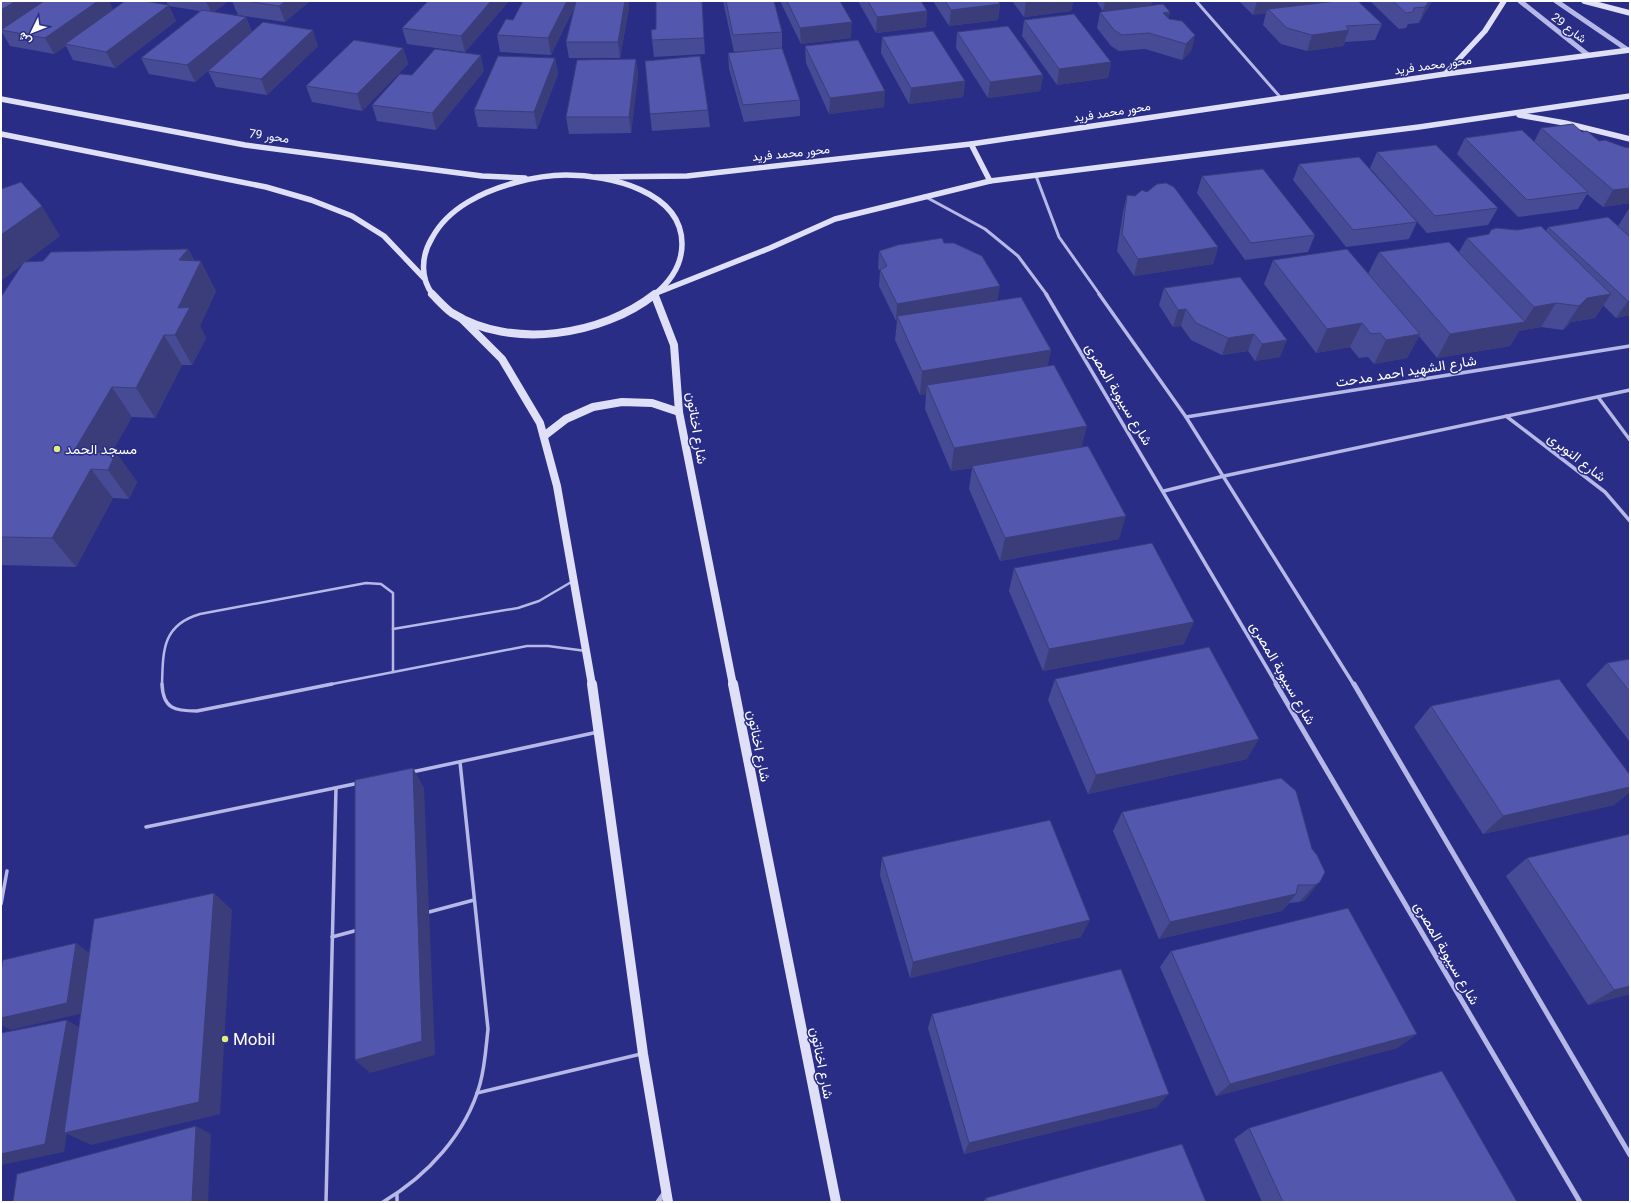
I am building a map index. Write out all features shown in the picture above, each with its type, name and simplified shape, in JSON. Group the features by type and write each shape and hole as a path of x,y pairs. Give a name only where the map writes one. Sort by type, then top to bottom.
{"main road":[{"path":"1444,74 1477,41 1490,25 1504,1"},
{"path":"1584,1 1630,13"},
{"name":"محور محمد فريد","path":"596,177 687,176 972,144 1444,74 1629,50"},
{"path":"461,318 490,329 524,334 561,333 597,325 629,312 657,294 770,248 835,219 990,181 1630,97"},
{"name":"محور 79","path":"1,99 245,145 482,176 536,178"},
{"path":"1512,113 1565,123 1630,139"},
{"path":"1,134 266,187 311,200 352,216 384,236 424,278 431,293 443,306 461,318 502,359 540,423 557,486 587,651 642,1054 668,1202"},
{"path":"972,144 990,181"},
{"path":"424,278 423,256 432,234 450,215 474,198 504,186 536,178 566,175 596,177 626,184 651,195 670,210 681,229 683,250 676,271 657,294"},
{"name":"شارع اخناتون","path":"657,294 674,345 679,412 836,1202"},
{"path":"544,436 566,419 593,407 608,404 622,402 652,403 679,412"}],"street":[{"path":"1196,1 1281,98"},
{"name":"شارع 29","path":"1520,1 1588,55"},
{"name":"شارع 29","path":"1556,1 1629,50"},
{"path":"1036,176 1046,209 1059,237 1186,417 1369,709 1630,1155"},
{"name":"شارع سيبوبة المصرى","path":"924,196 985,229 1018,256 1051,300 1580,1202"},
{"name":"شارع الشهيد احمد مدحت","path":"1186,417 1630,346"},
{"path":"1164,491 1224,476 1630,390"},
{"path":"1598,396 1630,440"},
{"name":"شارع النوبرى","path":"1506,416 1605,492 1630,521"},
{"path":"658,1202 666,1190"}],"lane":[{"path":"393,629 518,608 539,601 575,580"},
{"path":"393,672 393,593 388,587 378,583 366,583 200,614 181,621 172,630 166,640 161,692 165,701 172,708 184,711 197,711 527,646 548,646 587,651"},
{"path":"405,773 599,731"},
{"path":"383,1202 396,1195 430,1166 458,1131 477,1093 486,1061 488,1029 460,762"},
{"path":"146,827 367,781"},
{"path":"326,1202 336,788"},
{"path":"1,904 7,871"},
{"path":"429,912 474,900"},
{"path":"332,937 362,929"},
{"path":"477,1093 642,1054"},
{"path":"396,1195 397,1202"}],"building":[{"path":"1,1 16,1 1,10"},
{"path":"44,1 98,1 45,38 1,30"},
{"path":"125,1 144,1 169,5 106,52 65,44"},
{"path":"246,1 286,1 279,6"},
{"path":"428,1 491,1 461,36 402,28"},
{"path":"523,1 567,1 548,38 497,35 506,19 513,20"},
{"path":"576,1 625,1 618,42 566,42"},
{"path":"656,1 702,1 704,38 652,40 651,30 656,29"},
{"path":"726,1 774,1 782,32 733,35"},
{"path":"787,1 840,1 852,22 800,28"},
{"path":"868,1 921,1 927,11 877,17"},
{"path":"945,1 998,1 1000,4 951,10"},
{"path":"1337,1 1358,1 1382,24 1346,26 1349,30 1312,35 1287,28 1268,9"},
{"path":"1393,1 1429,1 1425,7 1414,8 1413,12 1406,13"},
{"path":"1163,4 1170,12 1163,13 1169,19 1182,21 1195,35 1186,44 1149,33 1122,35 1114,30 1100,12"},
{"path":"202,10 246,17 187,65 141,58"},
{"path":"1074,14 1111,62 1059,69 1024,20"},
{"path":"263,22 313,30 261,79 208,71"},
{"path":"1008,26 1043,75 990,82 957,32"},
{"path":"933,31 965,81 911,88 882,37"},
{"path":"354,40 403,48 357,94 306,86"},
{"path":"858,40 885,91 830,98 805,46"},
{"path":"782,48 800,100 743,105 728,53"},
{"path":"435,49 481,55 432,113 372,105 400,74 412,75"},
{"path":"498,56 555,58 534,112 474,110"},
{"path":"700,56 708,110 650,114 645,61"},
{"path":"636,59 629,117 566,117 577,60"},
{"path":"1573,124 1582,132 1587,131 1599,141 1605,140 1630,148 1630,188 1613,190 1541,128"},
{"path":"1522,130 1588,192 1527,200 1465,138"},
{"path":"1436,145 1498,208 1435,216 1377,152"},
{"path":"1359,157 1417,222 1353,230 1299,164"},
{"path":"1263,169 1315,235 1251,243 1202,176"},
{"path":"21,182 42,206 1,235 1,189"},
{"path":"1166,183 1174,187 1218,247 1138,259 1122,234 1127,195 1135,196 1142,190 1147,192 1157,184"},
{"path":"1608,217 1630,237 1630,301 1628,301 1548,227"},
{"path":"1541,226 1611,294 1587,298 1579,306 1556,303 1534,307 1467,238 1489,234 1491,230 1496,228 1517,230"},
{"path":"942,238 944,243 954,243 982,256 1000,286 897,304 880,270 887,266 879,251 898,245"},
{"path":"1449,242 1525,322 1450,334 1379,252"},
{"name":"مسجد الحمد","path":"188,249 179,260 201,261 178,308 190,307 175,335 164,335 136,388 112,387 74,451 116,453 108,470 91,469 52,538 1,537 1,297 24,262 43,261 51,252"},
{"path":"1347,249 1420,334 1386,340 1380,333 1371,334 1362,323 1327,329 1273,260"},
{"path":"1240,277 1287,340 1262,344 1254,334 1228,338 1196,323 1186,309 1178,310 1164,288"},
{"path":"1021,297 1051,350 922,371 897,316"},
{"path":"1054,365 1087,426 954,448 927,385"},
{"path":"1088,446 1126,516 1005,538 972,466"},
{"path":"1152,543 1194,622 1049,649 1014,568"},
{"path":"1209,647 1259,739 1096,775 1055,679"},
{"path":"1630,659 1630,692 1607,663"},
{"path":"1559,679 1630,775 1630,787 1503,816 1431,706"},
{"path":"413,768 422,1041 355,1060 355,780"},
{"path":"1281,778 1296,791 1312,849 1317,855 1325,872 1320,882 1315,885 1298,885 1296,894 1170,922 1122,812"},
{"path":"1050,820 1090,920 913,962 882,857"},
{"path":"1630,834 1630,986 1614,990 1527,858"},
{"path":"214,893 199,1102 64,1133 94,919"},
{"path":"1348,908 1417,1034 1230,1084 1171,951"},
{"path":"76,943 67,1003 1,1018 1,970 3,960"},
{"path":"1121,969 1169,1094 969,1143 932,1014"},
{"path":"67,1020 45,1144 1,1154 1,1033"},
{"path":"1442,1071 1517,1202 1283,1202 1249,1128"},
{"path":"196,1126 192,1202 13,1202 17,1174"},
{"path":"1182,1144 1206,1202 987,1202 986,1198"}],"place":[{"name":"مسجد الحمد","path":"57,449"},
{"name":"Mobil","path":"225,1039"}]}
